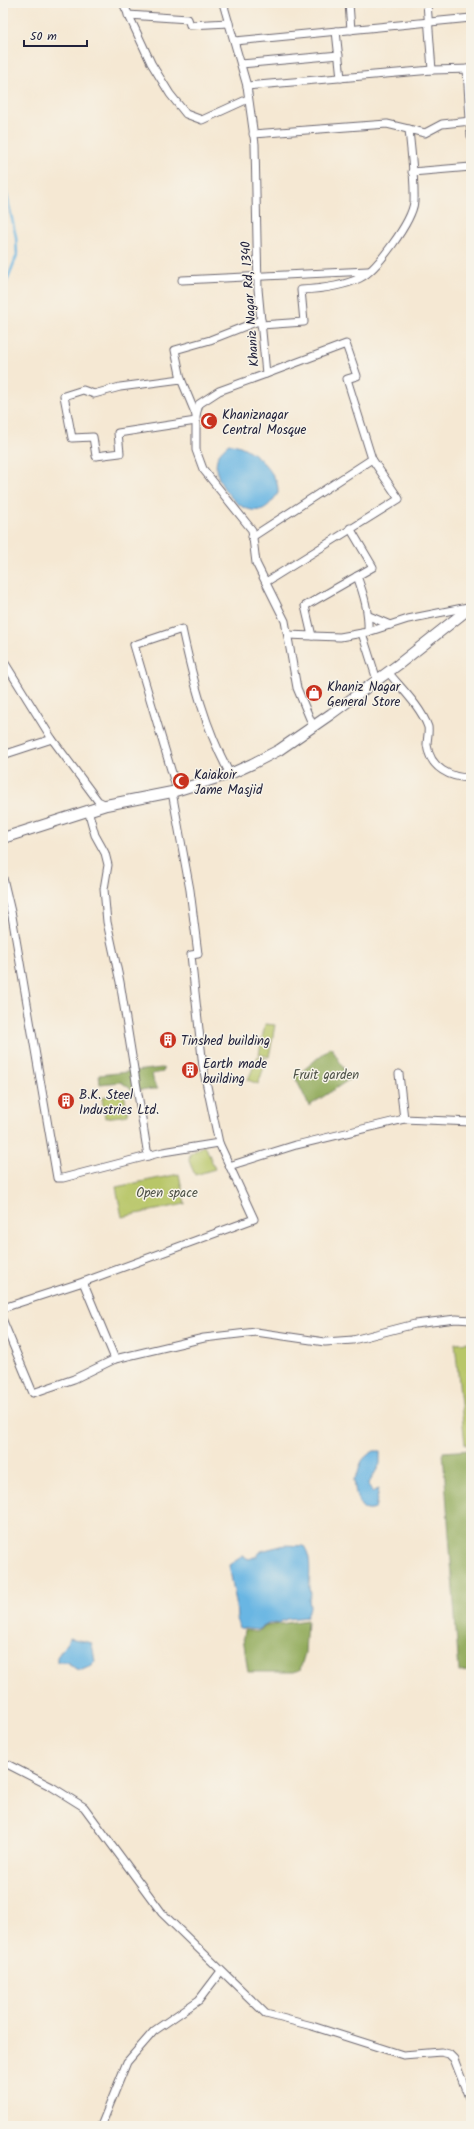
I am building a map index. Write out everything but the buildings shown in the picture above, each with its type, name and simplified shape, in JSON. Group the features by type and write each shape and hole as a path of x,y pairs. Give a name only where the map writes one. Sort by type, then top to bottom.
{"street":[{"path":"123,3 151,63 170,94 186,114 202,120 248,99"},
{"name":"Khaniz Nagar Rd, 1340","path":"196,418 199,404 219,391 266,374 258,276 253,134 247,86 223,3"},
{"path":"349,3 351,30"},
{"path":"427,3 432,70"},
{"path":"128,15 188,19 190,26 229,23"},
{"path":"235,41 471,18"},
{"path":"336,31 340,78"},
{"path":"241,64 338,55"},
{"path":"247,86 432,70 469,69 471,136"},
{"path":"253,134 387,124 425,133 442,124 470,121"},
{"path":"313,726 297,688 288,635 281,611 256,563 252,530 237,509 213,484 203,469 196,450 196,418 181,378 175,350 261,323 304,322 301,290 328,288 361,278 382,258 404,226 414,203 409,129"},
{"path":"412,172 471,167"},
{"path":"182,280 368,271"},
{"path":"266,374 346,344 357,376 347,379 372,459 399,499 350,528 266,582"},
{"path":"181,378 120,387 94,394 83,390 64,396 72,438 93,437 96,456 104,455 120,452 118,433 196,418"},
{"path":"252,537 372,459"},
{"path":"312,636 305,606 373,567 350,528"},
{"path":"357,576 365,598 369,616 365,633 377,680"},
{"path":"288,635 340,637 365,633 408,619 471,607"},
{"path":"3,838 88,810 174,791 230,774 279,750 388,672 471,607"},
{"path":"369,616 390,625"},
{"path":"3,1308 83,1282 254,1219 219,1142 203,1067 191,956 198,954 190,890 174,791 134,645 182,629 203,712 219,753 230,774"},
{"path":"4,664 52,739 98,801 106,805"},
{"path":"388,672 420,712 428,727 427,744 430,758 443,772 461,778 471,778"},
{"path":"3,755 52,739"},
{"path":"88,810 95,835 105,853 108,865 104,890 108,922 120,982 148,1156"},
{"path":"3,878 12,916 57,1178 63,1178 148,1156 219,1142"},
{"path":"399,1074 404,1119"},
{"path":"229,1166 296,1145 404,1119 471,1122"},
{"path":"83,1282 115,1359"},
{"path":"3,1322 33,1393 74,1379 115,1359 204,1338 256,1332 325,1342 353,1340 415,1324 456,1319 471,1320"},
{"path":"3,1762 52,1787 84,1807 162,1913 220,1971 266,2014 312,2026 403,2055 441,2052 449,2054 454,2059 471,2103"},
{"path":"101,2126 127,2062 154,2031 199,2000 220,1971"}],"green space":[{"path":"265,1024 275,1025 269,1057 259,1054"},
{"name":"Fruit garden","path":"331,1047 350,1079 309,1106 295,1077"},
{"path":"258,1056 267,1059 258,1084 248,1080"},
{"path":"164,1069 163,1072 152,1074 154,1083 158,1089 132,1090 121,1082 100,1084 99,1075"},
{"path":"124,1093 128,1115 105,1118 102,1097"},
{"name":"Open space","path":"205,1145 215,1169 195,1175 189,1161 190,1154"},
{"name":"Open space","path":"179,1174 185,1204 122,1217 116,1187"},
{"path":"471,1342 471,1444 465,1445 455,1343"},
{"path":"471,1450 471,1671 459,1672 443,1452"},
{"path":"307,1620 305,1653 300,1670 294,1672 248,1672 243,1637 244,1630 257,1632 266,1626"}],"water":[{"path":"229,444 243,447 249,451 263,462 273,475 278,486 278,493 263,509 252,510 243,507 228,494 222,485 216,467 217,459 220,452"},
{"path":"374,1451 380,1451 380,1464 368,1485 372,1492 379,1489 375,1509 369,1510 361,1506 358,1501 354,1479 357,1476 361,1462"},
{"path":"285,1545 304,1546 309,1557 311,1594 309,1599 310,1607 307,1617 287,1619 278,1623 268,1624 258,1630 240,1628 237,1620 236,1602 229,1565 243,1556 249,1559 257,1556 261,1551"},
{"path":"70,1638 91,1643 95,1662 91,1666 82,1670 76,1669 67,1662 57,1662 57,1657"}],"waterway":[{"path":"3,178 16,237 17,255 3,291"}],"place":[{"name":"Khaniznagar Central Mosque","path":"209,421"},
{"name":"Khaniz Nagar General Store","path":"314,693"},
{"name":"Kaiakoir Jame Masjid","path":"181,781"},
{"name":"Tinshed building","path":"168,1040"},
{"name":"Earth made building","path":"190,1070"},
{"name":"B.K. Steel Industries Ltd.","path":"66,1101"}]}
